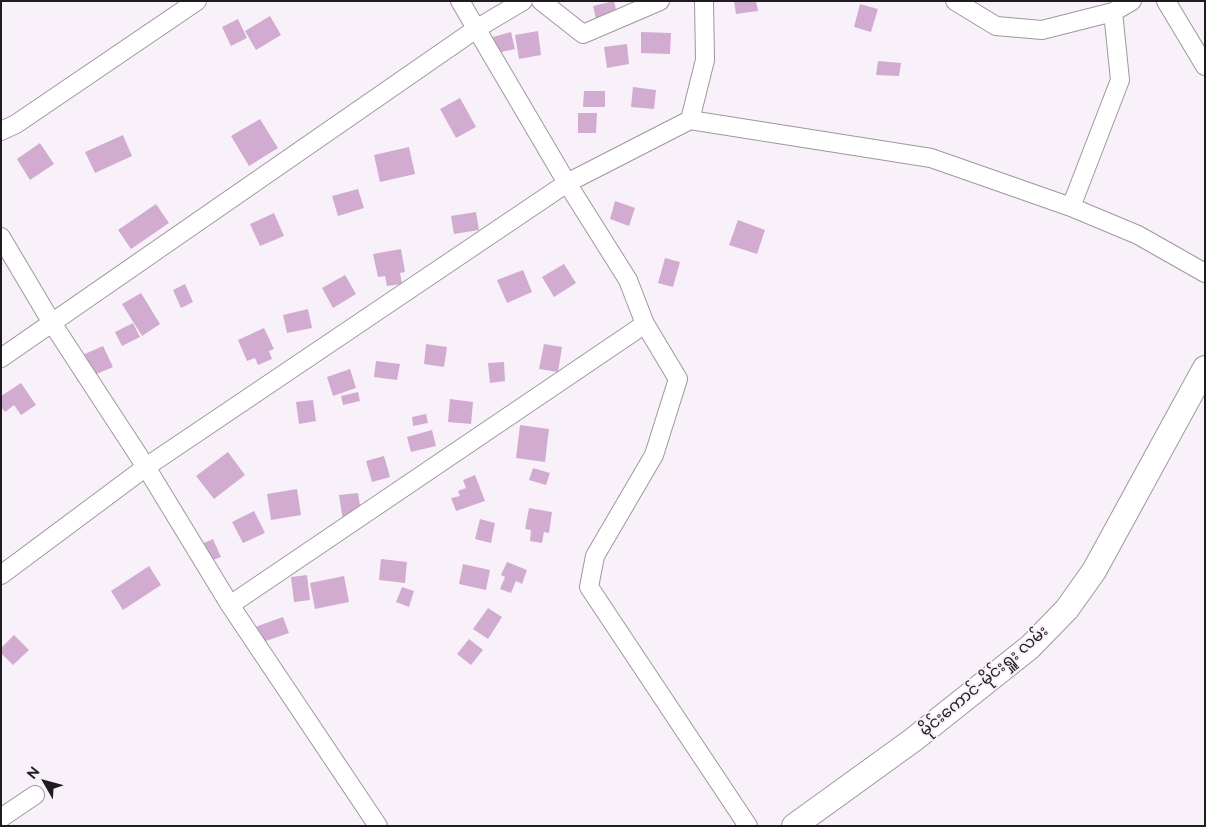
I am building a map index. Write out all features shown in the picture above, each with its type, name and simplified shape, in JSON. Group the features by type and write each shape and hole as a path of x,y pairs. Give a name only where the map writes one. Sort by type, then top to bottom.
{"main road":[{"name":"မိုင်းကောင်-မိုင်းရှူး လမ်း","path":"794,826 913,740 1022,653 1067,609 1094,571 1205,368"}],"street":[{"path":"1,131 16,124 197,1"},
{"path":"460,1 567,183 628,280 645,324 678,379 654,455 595,556 589,587 748,826"},
{"path":"1,358 476,29 523,1"},
{"path":"541,1 583,34 660,1"},
{"path":"690,120 705,60 704,1"},
{"path":"955,1 996,26 1042,30 1114,12 1132,1"},
{"path":"1166,1 1205,66"},
{"path":"1070,207 1120,80 1114,12"},
{"path":"1,575 146,467 567,183 690,120 930,158 1070,207 1138,235 1205,273"},
{"path":"1,237 52,323 146,467 230,605 378,826"},
{"path":"230,605 645,324"},
{"path":"1,818 35,795"}],"building":[{"path":"614,1 618,18 597,24 593,6"},
{"path":"734,1 756,1 758,11 736,14"},
{"path":"860,4 878,9 871,32 854,27"},
{"path":"270,16 281,35 256,50 245,31"},
{"path":"238,19 247,38 231,46 222,27"},
{"path":"538,31 541,55 519,59 515,35"},
{"path":"511,32 515,49 497,53 493,37"},
{"path":"641,32 671,33 670,54 641,53"},
{"path":"627,44 629,64 607,68 604,47"},
{"path":"878,61 901,63 899,76 876,75"},
{"path":"633,87 656,90 654,109 631,107"},
{"path":"584,91 605,91 605,107 583,107"},
{"path":"460,98 476,127 456,138 440,109"},
{"path":"578,113 597,113 596,133 578,133"},
{"path":"260,119 278,148 249,166 231,136"},
{"path":"123,135 132,156 95,173 85,152"},
{"path":"40,143 54,164 30,180 17,159"},
{"path":"409,147 415,174 380,182 374,155"},
{"path":"358,189 364,208 338,216 332,196"},
{"path":"615,201 635,208 629,226 610,219"},
{"path":"156,204 169,223 131,249 118,230"},
{"path":"476,212 479,230 454,234 451,216"},
{"path":"274,213 284,236 260,246 250,224"},
{"path":"738,220 765,230 757,254 729,245"},
{"path":"401,249 405,272 400,273 402,284 387,286 385,276 378,277 373,254"},
{"path":"665,258 680,262 673,287 658,283"},
{"path":"564,264 576,283 554,297 542,277"},
{"path":"523,270 532,292 507,303 497,280"},
{"path":"345,275 356,294 333,308 322,288"},
{"path":"185,284 193,302 181,308 173,290"},
{"path":"141,293 160,324 142,336 122,304"},
{"path":"308,309 312,328 287,333 283,315"},
{"path":"133,323 140,337 122,346 115,332"},
{"path":"264,328 274,349 269,351 272,359 258,365 255,358 247,361 238,340"},
{"path":"426,344 447,347 444,367 424,364"},
{"path":"544,344 562,347 558,372 539,369"},
{"path":"103,346 113,367 78,382 69,361"},
{"path":"376,361 400,364 397,380 374,377"},
{"path":"504,362 505,381 490,383 488,363"},
{"path":"350,369 356,388 333,396 327,377"},
{"path":"21,383 36,405 21,415 14,405 5,412 1,407 1,396"},
{"path":"358,392 360,401 343,405 341,396"},
{"path":"450,399 473,402 471,424 448,422"},
{"path":"313,400 316,421 299,424 296,402"},
{"path":"426,414 428,423 413,426 412,417"},
{"path":"520,425 549,429 545,462 516,458"},
{"path":"432,430 436,446 411,452 407,437"},
{"path":"228,452 245,475 214,499 196,476"},
{"path":"384,456 390,477 372,482 366,461"},
{"path":"533,468 550,473 546,485 529,480"},
{"path":"475,475 485,501 456,511 451,498 460,496 458,491 466,488 463,480"},
{"path":"297,489 301,515 271,520 267,494"},
{"path":"358,493 362,518 343,521 339,495"},
{"path":"529,508 552,512 549,533 544,532 542,543 530,541 531,530 525,529"},
{"path":"254,511 265,533 243,543 232,522"},
{"path":"480,519 495,523 491,543 475,539"},
{"path":"213,539 221,557 197,566 190,549"},
{"path":"381,559 407,562 405,583 379,580"},
{"path":"507,562 527,570 522,584 516,581 511,593 500,589 505,577 501,575"},
{"path":"463,564 490,570 486,590 459,584"},
{"path":"149,566 161,585 123,610 111,591"},
{"path":"307,575 310,600 294,602 291,577"},
{"path":"344,576 349,602 315,609 310,583"},
{"path":"402,587 414,591 409,607 396,602"},
{"path":"488,608 502,617 488,639 473,629"},
{"path":"283,617 289,633 260,643 255,627"},
{"path":"14,635 29,650 13,665 1,653 1,648"},
{"path":"469,639 483,650 471,665 457,654"}]}
